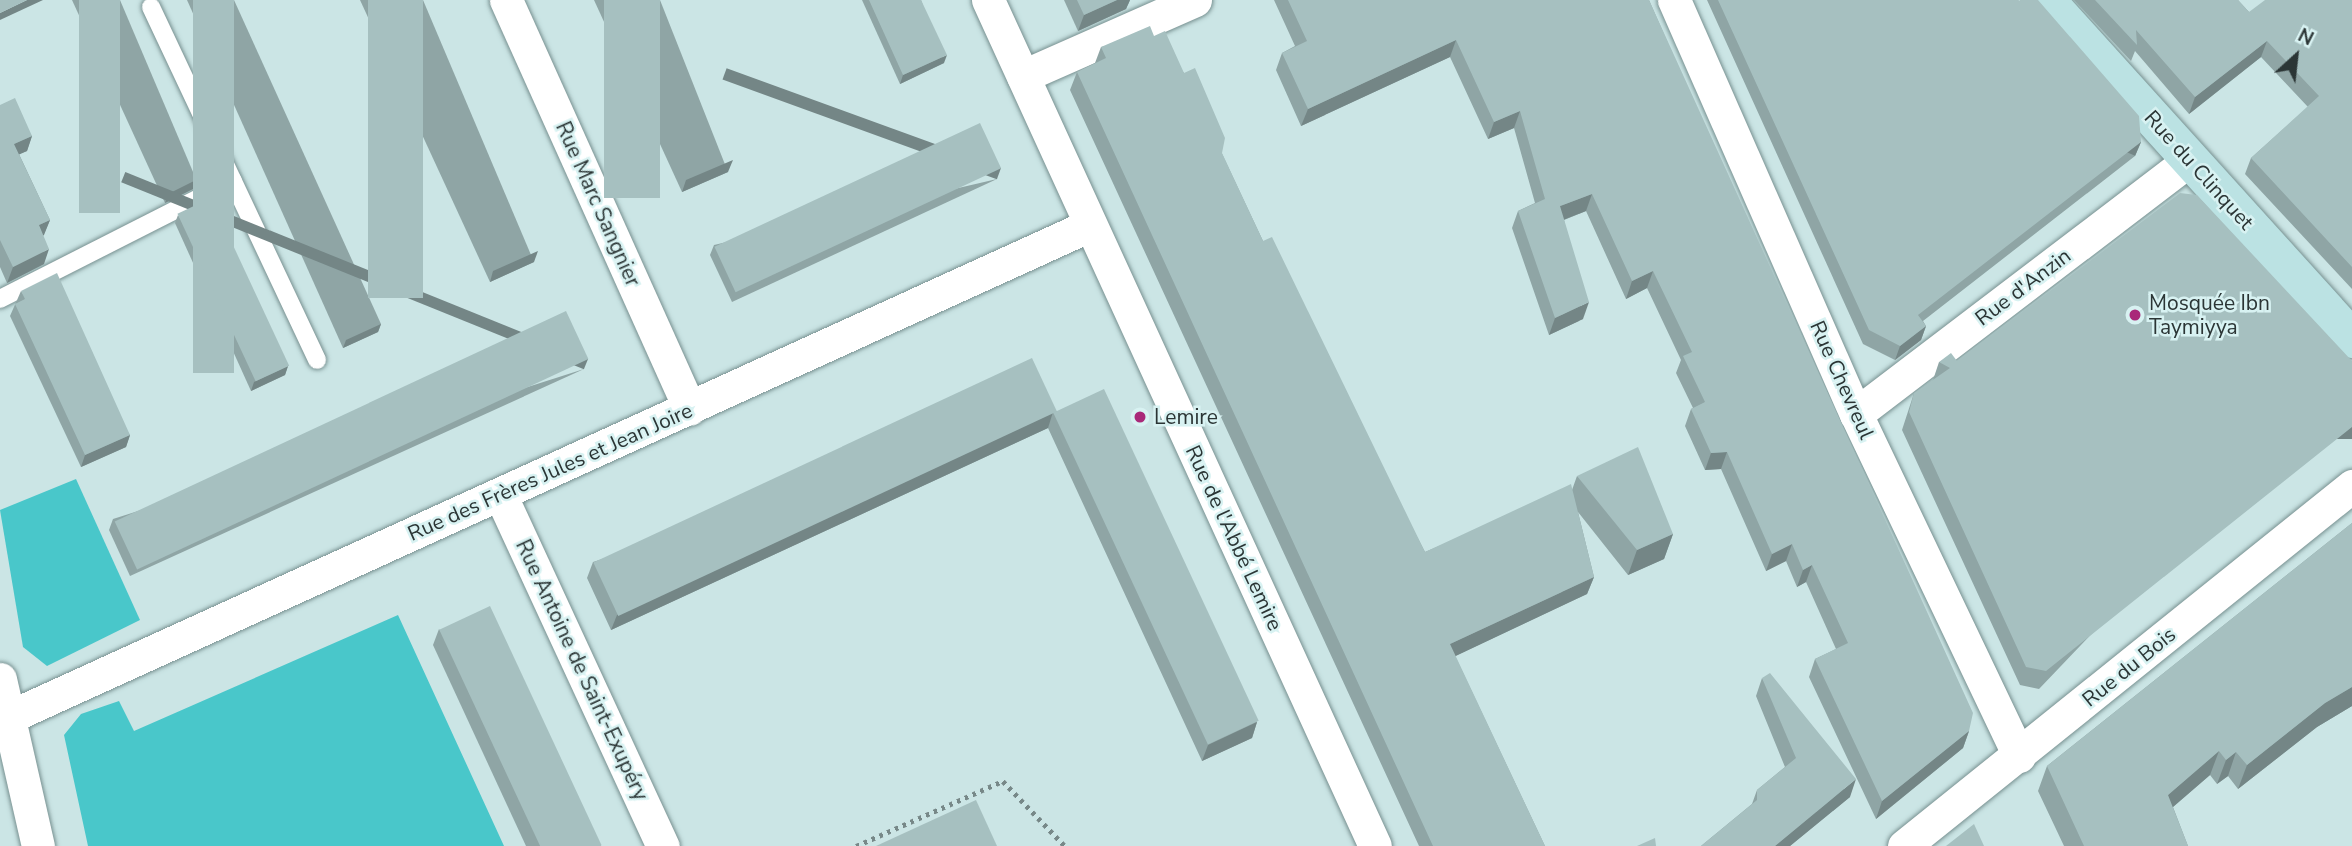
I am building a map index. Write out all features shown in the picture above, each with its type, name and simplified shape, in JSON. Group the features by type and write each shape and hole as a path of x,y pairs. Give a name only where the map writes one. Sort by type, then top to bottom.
{"street":[{"name":"Rue Marc Sangnier","path":"506,0 690,409"},
{"name":"Rue de l'Abbé Lemire","path":"988,0 1375,846"},
{"path":"1023,76 1195,0"},
{"name":"Rue Chevreul","path":"1674,0 1856,414 2019,756"},
{"name":"Rue du Clinquet","path":"2046,0 2352,339"},
{"name":"Rue d'Anzin","path":"1856,414 2190,160"},
{"name":"Rue des Frères Jules et Jean Joire","path":"9,717 1090,225"},
{"name":"Rue du Bois","path":"1904,846 2352,486"},
{"name":"Rue Antoine de Saint-Exupéry","path":"500,494 663,846"},
{"path":"0,679 38,846"}],"lane":[{"path":"151,7 317,360"},
{"path":"0,299 233,181"}],"path":[{"path":"856,846 1003,781 1065,846"}],"shaded area":[{"path":"76,479 140,620 47,666 23,647 0,510"},
{"path":"398,615 504,846 88,846 64,735 81,714 119,701 134,731"}],"building":[{"path":"0,0 27,0 0,13"},
{"path":"79,0 120,0 120,213 79,213"},
{"path":"193,0 234,0 234,373 193,373"},
{"path":"368,0 423,0 423,298 368,298"},
{"path":"604,0 660,0 660,198 604,198"},
{"path":"869,0 921,0 947,55 903,75"},
{"path":"1077,0 1117,0 1084,15"},
{"path":"1288,0 1649,0 1973,713 1969,731 1882,801 1815,659 1848,643 1812,565 1803,570 1792,544 1772,554 1727,452 1711,453 1691,409 1705,402 1683,356 1692,352 1653,271 1632,281 1592,194 1560,206 1589,302 1555,318 1518,211 1545,199 1520,111 1494,122 1456,40 1308,109 1282,53 1307,41"},
{"path":"1718,0 2038,0 2139,116 2141,142 1918,315 1926,326 1900,346 1869,330"},
{"path":"2095,0 2238,0 2249,12 2265,0 2352,0 2352,267 2251,158 2319,96 2267,41 2195,97 2136,30 2137,45"},
{"path":"1150,26 1154,36 1165,31 1184,73 1195,68 1225,138 1222,153 1263,241 1272,237 1425,552 1571,484 1594,577 1450,644 1545,846 1433,846 1077,72 1106,58 1101,47"},
{"path":"15,98 32,136 14,144 50,220 39,225 49,249 13,267 0,240 0,105"},
{"path":"980,123 1001,168 736,292 714,247"},
{"path":"2180,193 2197,195 2352,361 2352,427 2046,671 2026,667 1909,412 1914,393 1950,368 1939,362 1951,353 1957,361"},
{"path":"211,198 289,366 256,381 177,214"},
{"path":"57,273 130,435 85,455 15,304 25,299 21,291"},
{"path":"566,311 588,359 137,569 115,521"},
{"path":"1032,358 1057,411 618,616 593,563"},
{"path":"1104,389 1259,721 1208,744 1053,413"},
{"path":"1638,447 1673,534 1637,550 1577,476"},
{"path":"2352,523 2352,687 2325,703 2247,765 2236,752 2226,760 2219,751 2168,795 2188,846 2084,846 2047,766"},
{"path":"490,606 602,845 540,846 439,630"},
{"path":"1770,673 1856,779 1775,846 1701,846 1757,800 1757,790 1796,758 1762,678"},
{"path":"976,800 997,846 876,846"},
{"path":"1974,824 1984,846 1946,846"},
{"path":"1655,838 1656,846 1637,846"}],"place":[{"name":"Mosquée Ibn Taymiyya","path":"2135,315"},
{"name":"Lemire","path":"1140,417"}]}
